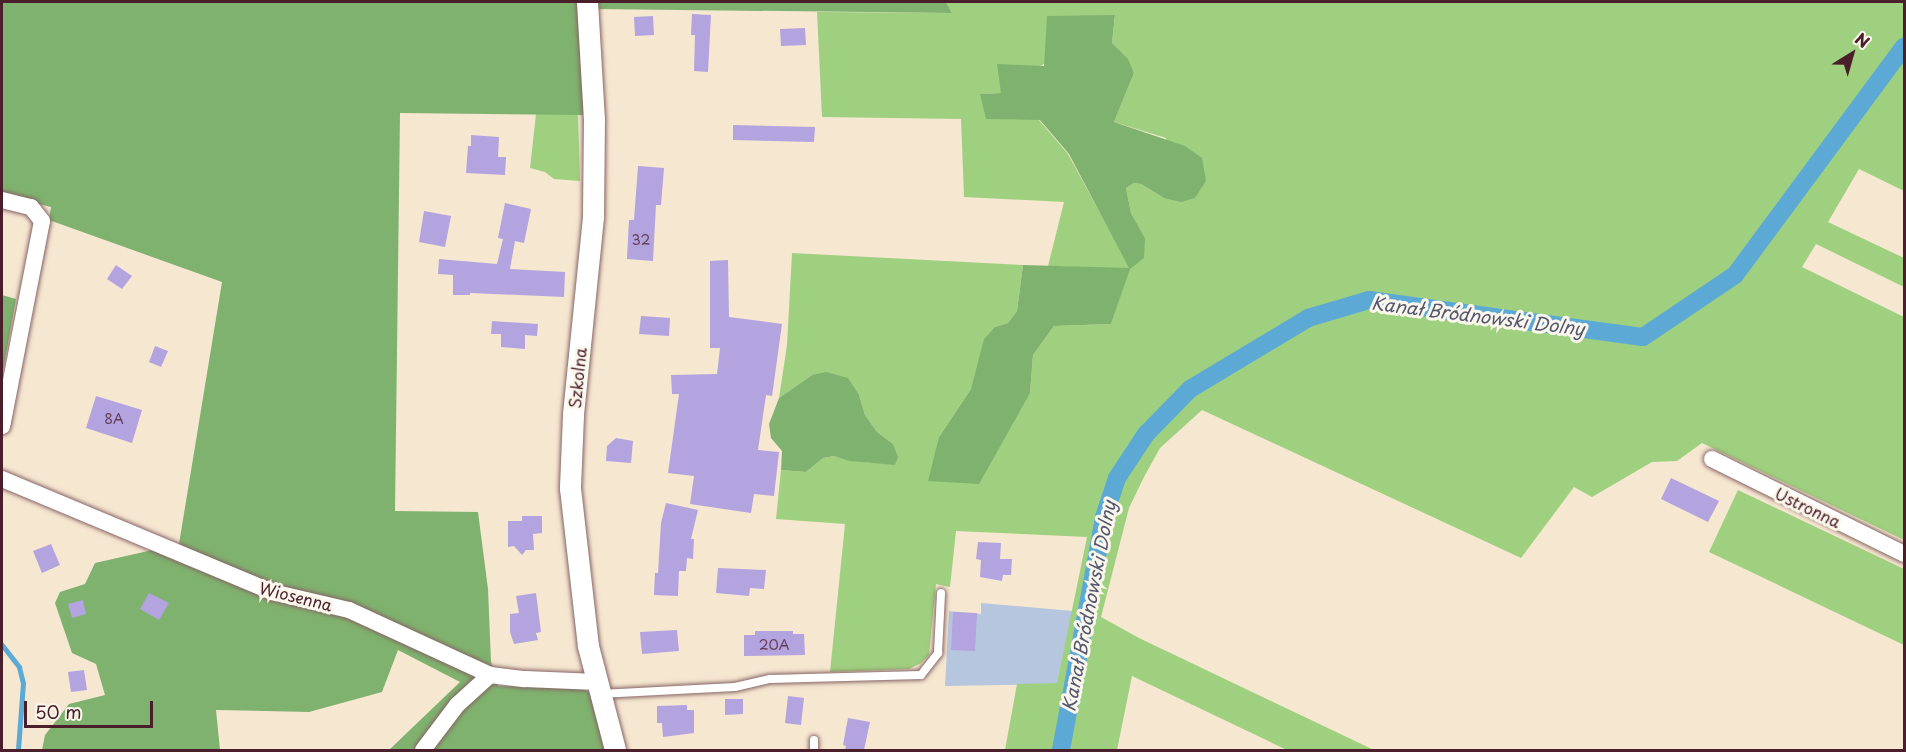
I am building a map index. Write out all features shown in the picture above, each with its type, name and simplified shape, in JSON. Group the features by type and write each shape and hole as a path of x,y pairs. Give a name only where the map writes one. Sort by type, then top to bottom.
{"street":[{"name":"Szkolna","path":"587,2 594,119 593,217 573,415 570,488 588,646 615,750"},
{"path":"2,200 31,207 42,220 2,426"},
{"name":"Ustronna","path":"1712,459 1905,554"},
{"name":"Wiosenna","path":"2,479 272,592 349,610 490,675 598,688"},
{"path":"423,750 457,705 490,675"}],"lane":[{"path":"598,688 735,687 770,679 921,675 938,653 941,593"},
{"path":"814,740 814,750"}],"shaded area":[{"path":"981,603 1073,611 1057,684 945,686 949,611 981,614"}],"green space":[{"path":"2,2 579,2 585,115 400,113 395,511 478,512 488,589 491,662 498,686 584,689 591,694 605,750 389,750 460,682 398,650 382,692 309,712 216,710 220,750 42,750 45,735 69,704 105,695 96,664 72,653 55,603 60,592 85,584 95,563 179,544 222,282 49,220 51,207 2,195"},
{"path":"594,2 946,2 952,13 595,9"},
{"path":"946,2 1904,2 1904,191 1859,169 1828,222 1904,258 1904,287 1816,244 1802,267 1904,317 1904,540 1702,443 1677,461 1652,462 1592,497 1574,487 1521,558 1202,410 1160,448 1144,477 1129,508 1101,617 1139,638 1374,750 1287,750 1132,676 1117,750 1005,750 1017,684 1057,683 1087,537 956,531 950,587 936,584 929,655 921,663 909,669 830,672 845,524 776,519 781,470 806,472 823,458 834,456 871,463 893,444 877,432 865,415 859,395 812,375 779,398 787,345 792,253 1023,265 1017,311 1008,323 995,327 971,389 939,437 1030,393 1033,355 1054,326 1111,324 1129,269 1048,266 1064,202 964,197 961,119 822,117 817,12 952,13","holes":["1115,16 1112,43 1127,59 1134,73 1114,122 1166,138 1164,198 1141,184 1134,183 1126,188 1131,213 1145,238 1130,268 1068,154 1039,120 980,94 1001,93"]},
{"path":"1115,15 1112,43 1128,59 1134,73 1114,122 1185,146 1202,158 1206,181 1195,198 1181,202 1164,198 1141,184 1134,183 1126,188 1131,213 1145,238 1144,258 1130,269 1111,324 1054,326 1033,355 1030,393 979,484 928,481 939,437 971,389 984,339 995,327 1008,323 1017,311 1023,265 1129,268 1069,154 1040,120 986,119 980,94 1001,93 997,64 1044,66 1047,16"},
{"path":"536,114 578,114 580,181 554,179 545,172 530,168"},
{"path":"2,295 16,299 2,376"},
{"path":"826,372 848,378 859,395 865,415 877,432 893,444 898,457 895,465 850,461 834,456 823,458 806,472 781,470 782,451 771,438 769,424 779,398 812,375"},
{"path":"1738,490 1904,569 1904,645 1709,552"}],"building":[{"path":"692,14 711,15 708,72 694,71 695,35 691,35"},
{"path":"653,16 654,35 635,36 634,17"},
{"path":"805,28 806,45 781,46 780,29"},
{"path":"733,125 815,127 814,142 733,140"},
{"path":"471,135 499,137 498,157 506,157 505,175 466,173"},
{"path":"638,166 664,168 661,205 656,205 653,261 627,259 629,220 634,220"},
{"path":"505,203 531,209 524,243 515,241 510,269 565,272 564,297 470,293 470,295 453,295 453,275 438,274 439,259 497,264 503,239 498,238"},
{"path":"424,211 451,216 445,247 419,242"},
{"path":"728,260 729,317 782,324 772,396 766,395 758,450 779,452 774,496 754,494 751,513 690,504 694,476 668,473 679,394 672,394 671,375 717,374 720,348 710,348 710,261"},
{"path":"116,265 132,276 122,289 107,279"},
{"path":"641,316 670,318 669,336 639,334"},
{"path":"492,321 538,324 537,336 525,335 525,349 501,347 501,334 491,334"},
{"path":"155,346 168,351 161,367 149,362"},
{"path":"96,396 142,410 132,443 86,428"},
{"path":"616,438 633,441 631,463 606,461 607,446"},
{"path":"1671,478 1719,501 1708,522 1661,499"},
{"path":"666,503 698,510 691,539 694,539 693,559 687,558 686,571 679,571 678,596 654,595 655,573 658,573 661,523"},
{"path":"522,516 542,516 542,533 533,534 534,550 526,550 522,555 514,546 508,547 508,521 522,521"},
{"path":"978,542 1001,543 1000,559 1012,559 1011,575 1003,575 1002,581 980,577 981,560 976,559"},
{"path":"51,544 60,565 42,573 33,551"},
{"path":"718,568 766,570 764,589 750,588 749,596 716,593"},
{"path":"149,593 169,603 159,620 140,609"},
{"path":"536,593 541,632 536,633 538,640 514,644 510,632 510,614 519,613 516,596"},
{"path":"83,600 86,614 72,618 68,604"},
{"path":"953,612 977,613 975,651 951,650"},
{"path":"677,630 679,651 642,654 640,632"},
{"path":"755,631 793,631 793,634 804,634 805,655 744,656 744,635 755,635"},
{"path":"84,670 87,690 71,692 68,672"},
{"path":"788,696 804,698 801,725 785,723"},
{"path":"725,699 743,699 743,714 725,715"},
{"path":"687,705 687,710 694,710 694,733 663,737 662,723 657,723 657,706"},
{"path":"848,718 870,722 864,750 845,750 846,746 843,745"}],"waterway":[{"name":"Kanał Bródnowski Dolny","path":"1061,750 1104,517 1117,478 1146,434 1190,389 1308,318 1369,300 1643,337 1735,275 1904,47"},
{"path":"2,645 19,667 23,683 18,750"}]}
